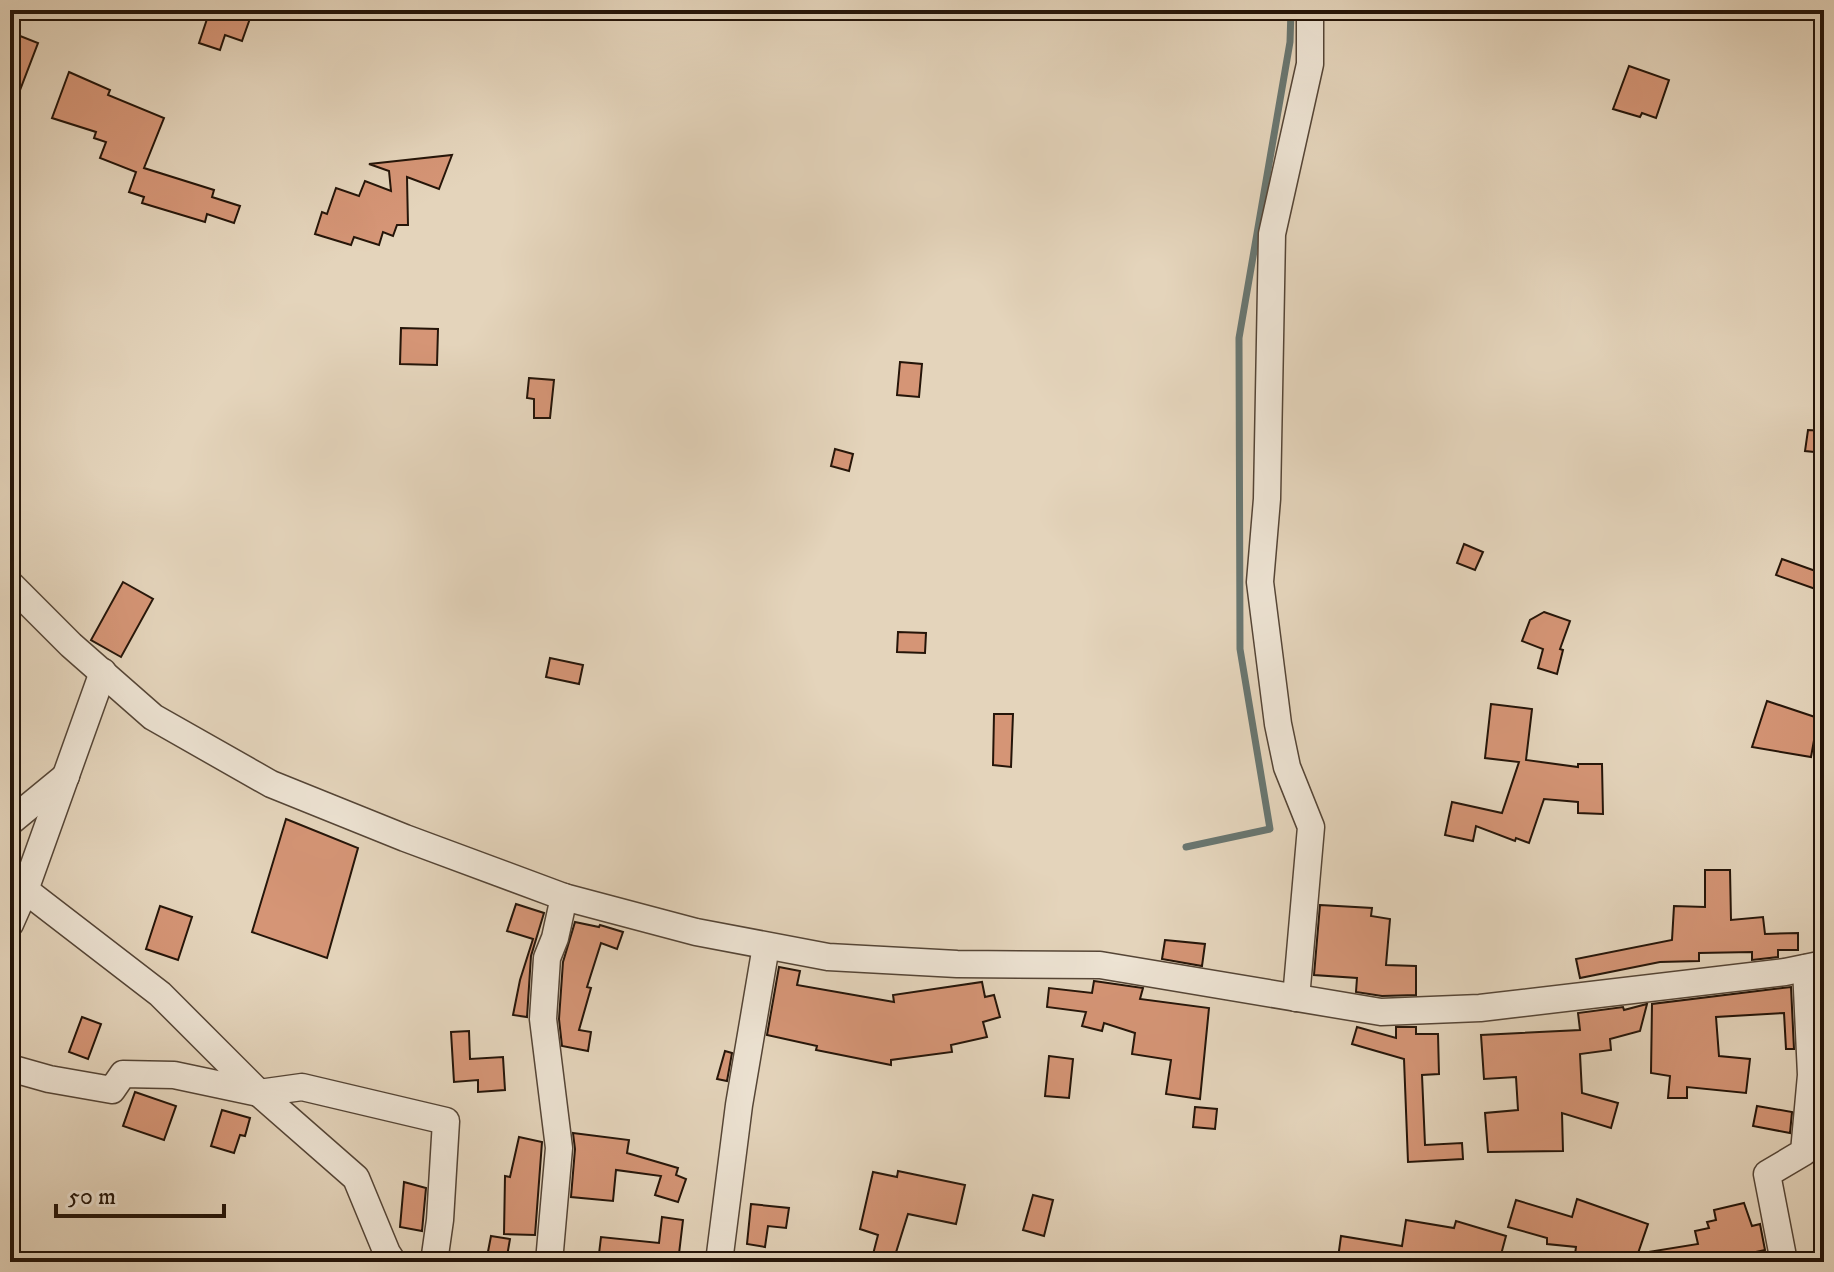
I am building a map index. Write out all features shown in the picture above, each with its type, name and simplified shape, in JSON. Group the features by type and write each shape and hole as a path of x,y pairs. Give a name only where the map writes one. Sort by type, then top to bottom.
{"street":[{"path":"1296,998 1311,827 1287,767 1278,724 1260,582 1267,499 1272,234 1310,64 1310,10"},
{"path":"10,584 153,717 271,784 564,897 696,932 828,957 957,964 1100,965 1381,1012 1480,1008 1815,966 1811,1075 1814,1154 1767,1174 1784,1262"},
{"path":"10,924 103,672"},
{"path":"10,822 66,775"},
{"path":"25,890 160,994 259,1093 356,1178 393,1262"},
{"path":"549,1262 559,1148 543,1019 547,958 564,897"},
{"path":"719,1262 739,1105 766,946"},
{"path":"10,1068 49,1079 112,1090 123,1074 174,1075 259,1093 302,1087 446,1121 440,1220 434,1262"}],"building":[{"path":"210,10 253,10 242,41 225,35 220,50 199,43"},
{"path":"10,32 38,43 12,111 10,111"},
{"path":"1629,66 1669,80 1656,118 1613,109"},
{"path":"69,72 110,90 108,95 164,118 144,168 214,190 212,197 240,206 234,223 207,214 205,222 142,203 144,197 129,192 136,172 100,158 106,142 94,138 96,132 52,118"},
{"path":"452,155 439,189 407,177 408,225 397,225 393,236 383,232 379,245 354,237 351,245 315,234 322,212 327,214 336,188 359,196 365,181 391,191 389,171 369,164"},
{"path":"401,328 438,329 437,365 400,364"},
{"path":"900,362 922,364 919,397 897,395"},
{"path":"529,378 554,380 550,418 534,418 534,399 527,398"},
{"path":"1808,430 1824,431 1824,453 1805,451"},
{"path":"835,449 853,454 849,471 831,466"},
{"path":"1464,544 1483,552 1475,570 1457,563"},
{"path":"1782,559 1824,574 1824,592 1776,575"},
{"path":"123,582 153,599 121,657 91,640"},
{"path":"1544,612 1570,621 1560,649 1563,650 1557,674 1538,668 1543,649 1522,641 1530,620"},
{"path":"898,632 926,633 925,653 897,652"},
{"path":"550,658 583,665 579,684 546,677"},
{"path":"1767,701 1818,718 1811,757 1752,747"},
{"path":"1491,704 1532,709 1526,760 1578,767 1578,764 1602,764 1603,814 1578,813 1578,802 1544,799 1529,843 1476,826 1473,841 1445,835 1452,802 1502,813 1519,762 1485,758"},
{"path":"994,714 1013,714 1011,767 993,765"},
{"path":"286,819 358,848 327,958 252,932"},
{"path":"1705,870 1730,870 1731,920 1763,917 1765,934 1798,933 1798,950 1778,950 1778,957 1752,960 1752,952 1699,953 1699,961 1660,962 1580,978 1576,959 1672,940 1674,906 1705,907"},
{"path":"516,904 544,913 531,956 527,1017 513,1015 533,939 507,931"},
{"path":"1320,905 1372,908 1371,916 1390,919 1386,965 1416,966 1416,995 1382,996 1356,992 1357,978 1314,975"},
{"path":"160,906 192,917 178,960 146,949"},
{"path":"575,922 623,932 617,949 601,943 587,987 591,988 579,1030 591,1032 588,1051 562,1046 559,1019 563,962"},
{"path":"1165,940 1205,944 1202,966 1162,959"},
{"path":"779,967 800,971 797,985 894,1002 893,995 982,982 985,997 994,995 1000,1017 983,1022 987,1037 951,1045 952,1052 891,1060 891,1065 816,1050 817,1046 767,1035"},
{"path":"1094,981 1143,988 1140,999 1209,1008 1200,1099 1166,1094 1171,1060 1132,1054 1135,1033 1104,1023 1102,1031 1082,1026 1086,1012 1047,1007 1049,988 1092,993"},
{"path":"1791,987 1794,1049 1786,1049 1784,1013 1716,1017 1719,1056 1750,1059 1746,1093 1687,1087 1687,1098 1668,1098 1670,1076 1651,1073 1652,1004"},
{"path":"1647,1004 1640,1031 1610,1039 1611,1050 1580,1054 1582,1093 1618,1103 1611,1128 1562,1113 1563,1151 1488,1152 1485,1113 1518,1110 1516,1077 1484,1079 1481,1035 1580,1030 1578,1013 1623,1007 1624,1010"},
{"path":"82,1017 101,1024 88,1059 69,1052"},
{"path":"1357,1027 1396,1038 1396,1027 1416,1027 1416,1034 1438,1034 1439,1074 1422,1075 1425,1145 1462,1143 1463,1159 1408,1162 1404,1059 1352,1044"},
{"path":"469,1031 470,1059 503,1057 505,1090 478,1092 478,1080 454,1082 451,1032"},
{"path":"725,1051 732,1053 727,1081 717,1079"},
{"path":"1049,1056 1073,1059 1069,1098 1045,1096"},
{"path":"135,1092 176,1106 164,1140 123,1126"},
{"path":"1757,1106 1792,1112 1790,1133 1753,1126"},
{"path":"1195,1107 1217,1109 1215,1129 1193,1127"},
{"path":"222,1110 250,1118 245,1136 240,1135 234,1153 211,1146"},
{"path":"573,1133 629,1140 627,1153 678,1168 676,1175 686,1179 678,1202 655,1195 661,1176 616,1170 613,1201 571,1197 575,1149"},
{"path":"519,1137 542,1142 535,1235 504,1234 505,1176 510,1177"},
{"path":"898,1171 965,1185 956,1224 908,1214 893,1262 871,1262 878,1235 860,1229 873,1172 897,1177"},
{"path":"404,1182 426,1188 422,1231 400,1227"},
{"path":"1033,1195 1053,1200 1044,1236 1023,1230"},
{"path":"1577,1199 1648,1224 1635,1262 1574,1262 1576,1247 1547,1244 1547,1238 1508,1227 1516,1200 1572,1217"},
{"path":"1744,1203 1752,1226 1760,1224 1765,1250 1733,1257 1735,1262 1649,1262 1648,1252 1698,1244 1695,1231 1709,1228 1707,1222 1716,1220 1714,1210"},
{"path":"751,1204 789,1208 786,1228 768,1226 765,1247 747,1244"},
{"path":"662,1217 683,1220 678,1262 598,1262 601,1237 659,1243"},
{"path":"1406,1220 1454,1228 1456,1221 1506,1236 1499,1262 1361,1262 1338,1258 1341,1236 1402,1246"},
{"path":"491,1236 510,1239 506,1262 486,1262"}],"waterway":[{"path":"1186,847 1270,829 1240,649 1239,338 1290,42 1291,10"}]}
